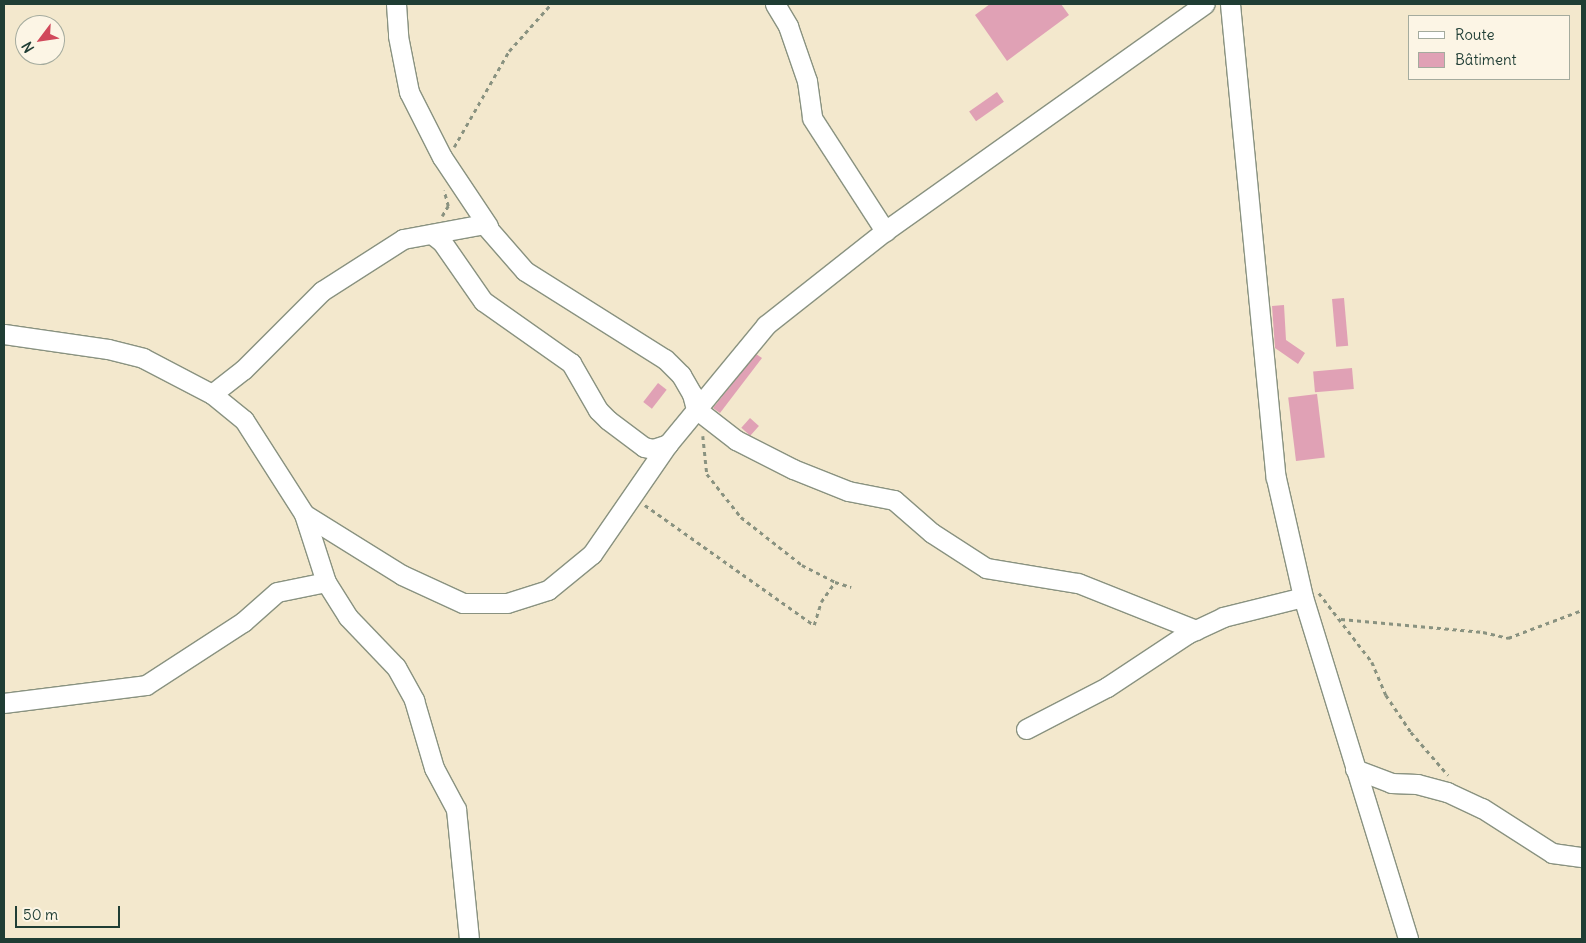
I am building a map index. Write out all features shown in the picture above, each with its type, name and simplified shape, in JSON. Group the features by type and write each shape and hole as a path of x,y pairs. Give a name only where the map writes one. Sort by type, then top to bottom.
{"street":[{"path":"396,4 398,36 409,92 448,165 488,226 525,270 665,359 681,375 692,394 693,413"},
{"path":"775,4 788,26 807,81 812,118 884,231"},
{"path":"304,514 437,594 463,603 499,604 527,598 569,576 592,554 634,497 668,444 766,324 884,231 1204,4"},
{"path":"1230,4 1276,478 1303,597 1408,939"},
{"path":"212,394 243,370 322,291 402,239 479,223 488,226"},
{"path":"432,234 442,242 483,301 571,363 598,410 608,420 644,447 653,449 668,444"},
{"path":"4,334 108,349 143,358 212,394 244,420 304,514 326,582 348,617 396,667 414,700 434,768 456,809 469,939"},
{"path":"693,413 736,440 793,470 848,491 894,500 932,533 986,568 1078,583 1196,630"},
{"path":"4,704 146,685 243,622 277,592 326,582"},
{"path":"1026,729 1107,687 1196,630 1223,617 1303,597"},
{"path":"1355,769 1391,782 1417,784 1447,792 1482,808 1552,853 1582,857"}],"path":[{"path":"432,234 448,206 444,190 448,165 455,143 510,51 551,4"},
{"path":"693,413 704,437 707,474 741,517 802,565 835,582 851,587"},
{"path":"634,497 814,625 822,602 835,582"},
{"path":"1303,597 1319,593 1372,662 1386,695 1410,732 1454,781"},
{"path":"1340,619 1483,632 1508,638 1582,610"}],"building":[{"path":"990,4 1061,4 1069,15 1007,61 975,15"},
{"path":"997,92 1004,102 976,121 969,112"},
{"path":"1344,298 1348,346 1336,347 1332,299"},
{"path":"1284,305 1286,340 1305,353 1298,364 1275,348 1272,306"},
{"path":"756,354 762,358 720,413 713,408"},
{"path":"1352,368 1354,389 1315,392 1313,371"},
{"path":"658,383 667,390 652,409 643,402"},
{"path":"1317,394 1325,458 1296,461 1288,398"},
{"path":"750,418 759,426 750,436 741,428"}]}
